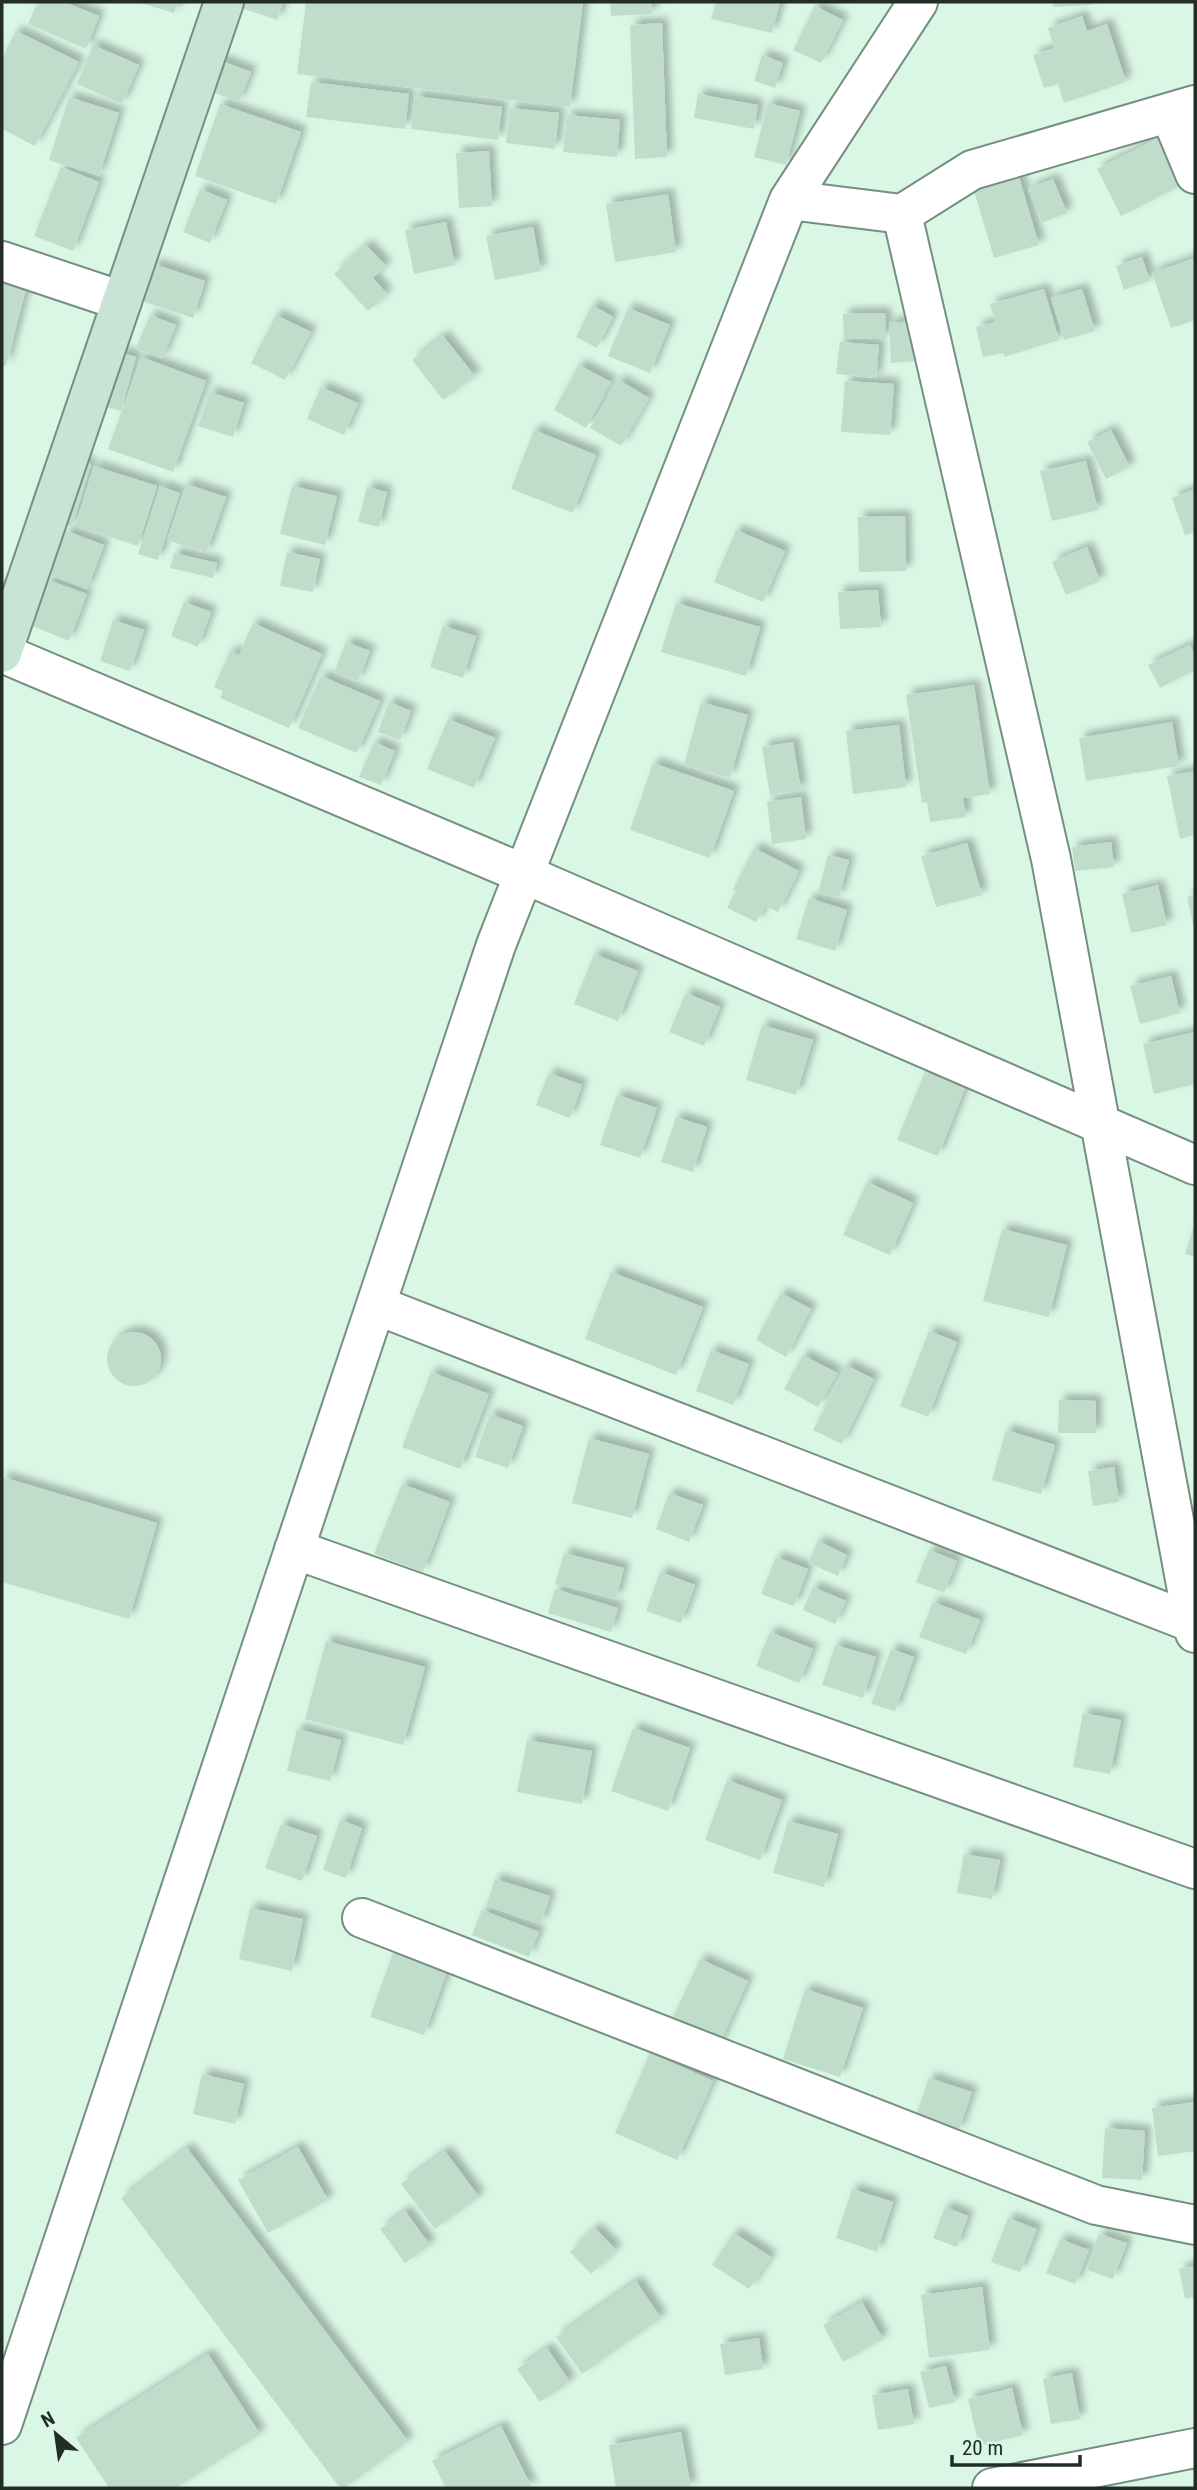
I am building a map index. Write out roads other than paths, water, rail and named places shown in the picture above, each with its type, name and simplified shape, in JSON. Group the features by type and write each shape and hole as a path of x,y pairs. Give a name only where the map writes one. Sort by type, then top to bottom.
{"main road":[{"path":"2,653 224,2"}],"street":[{"path":"2,2425 496,945 789,200 918,2"},
{"path":"789,200 902,214 972,170 1183,110 1195,174"},
{"path":"902,214 1051,859 1194,1628"},
{"path":"2,261 122,301"},
{"path":"2,653 524,874 1195,1164"},
{"path":"376,1305 1194,1628"},
{"path":"294,1549 1195,1869"},
{"path":"362,1918 1096,2205 1195,2225"},
{"path":"992,2488 1195,2448"}]}
